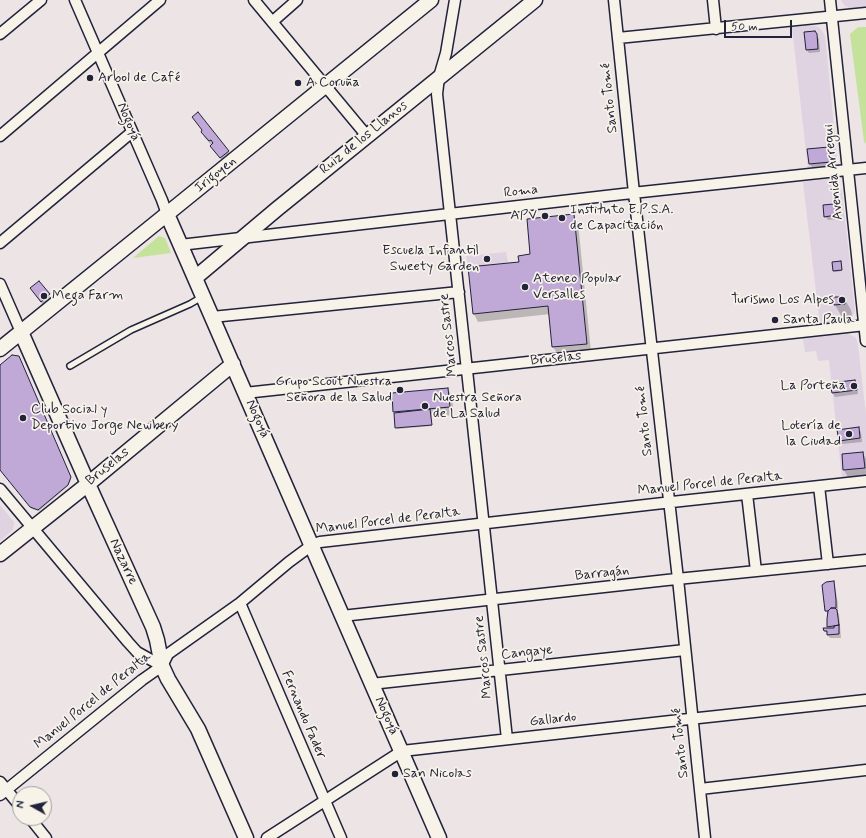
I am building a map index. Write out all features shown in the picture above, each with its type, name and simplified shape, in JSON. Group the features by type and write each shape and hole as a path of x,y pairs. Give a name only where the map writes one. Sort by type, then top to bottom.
{"street":[{"path":"0,34 41,0"},
{"name":"Nogoyá","path":"75,0 180,245 439,838"},
{"path":"0,136 160,0"},
{"path":"254,0 367,136"},
{"path":"272,22 297,0"},
{"name":"Irigoyen","path":"0,349 431,0"},
{"name":"Marcos Sastre","path":"455,0 446,53 439,77 437,94 507,739"},
{"name":"Ruiz de los Llanos","path":"195,278 242,238 535,0"},
{"name":"Santo Tomé","path":"614,0 705,838"},
{"path":"713,0 716,28"},
{"name":"Avenida Arregui","path":"830,0 866,341"},
{"path":"618,38 866,13"},
{"path":"0,243 132,132"},
{"name":"Roma","path":"180,245 866,168"},
{"name":"Nazarre","path":"0,284 153,627 162,666 168,679 198,729 246,838"},
{"path":"212,317 459,292"},
{"name":"Bruselas","path":"245,393 865,325"},
{"name":"Bruselas","path":"0,554 88,484 233,364"},
{"name":"Manuel Porcel de Peralta","path":"2,789 162,666 168,654 240,603 312,545 320,542 866,481"},
{"path":"819,486 828,564"},
{"path":"0,489 138,652 162,666"},
{"path":"747,494 756,571"},
{"name":"Barragán","path":"342,616 866,560"},
{"name":"Fernando Fader","path":"240,603 341,838"},
{"name":"Cangaye","path":"371,684 685,650"},
{"name":"Gallardo","path":"267,838 402,751 866,700"},
{"path":"700,789 866,770"},
{"path":"2,789 12,798"},
{"path":"36,826 46,838"}],"lane":[{"path":"70,366 131,330 203,297"}],"shaded area":[{"path":"841,0 866,0 866,8 849,8 844,5"},
{"path":"810,25 820,28 825,36 837,157 831,167 808,170 792,27"},
{"path":"827,179 835,181 842,191 855,311 852,317 845,322 820,325 803,182"},
{"name":"Escuela Infantil Sweety Garden","path":"506,252 508,263 468,267 466,256"},
{"path":"847,333 856,338 858,345 866,415 866,473 861,476 842,478 829,360 818,361 816,351 805,352 803,338"},
{"path":"0,505 14,522 13,530 0,541"}],"green space":[{"path":"858,27 866,27 866,144 864,141 850,34"},
{"path":"159,236 165,238 171,253 133,258"}],"building":[{"path":"815,31 817,34 818,49 806,50 804,32"},
{"path":"198,112 229,151 220,158 210,146 213,143 211,140 209,141 201,132 202,130 192,117"},
{"path":"829,147 831,162 809,164 807,149"},
{"path":"834,204 836,215 824,217 823,205"},
{"name":"Ateneo Popular Versalles","path":"574,214 587,344 552,347 548,306 473,314 468,267 519,262 518,256 530,254 527,219"},
{"path":"841,261 842,270 833,271 832,262"},
{"path":"39,281 50,294 41,302 30,288"},
{"path":"833,297 845,297 845,304 834,305"},
{"name":"Club Social y Deportivo Jorge Newbery","path":"12,355 19,356 71,477 68,485 38,510 30,507 0,470 0,365"},
{"path":"855,380 857,390 832,393 830,383"},
{"name":"Nuestra Señora de La Salud","path":"448,388 450,407 393,412 392,393"},
{"path":"430,409 432,425 395,428 394,413"},
{"name":"Lotería de la Ciudad","path":"859,427 860,438 839,441 837,430"},
{"path":"863,452 865,468 843,470 842,454"},
{"path":"834,581 836,608 831,608 828,611 825,611 822,585 826,582"},
{"path":"831,608 835,608 837,610 839,625 827,627 828,611"},
{"path":"839,625 839,634 827,635 827,631 824,631 823,628 834,628 834,626"}],"place":[{"name":"Arbol de Café","path":"90,78"},
{"name":"A Coruña","path":"298,83"},
{"name":"APV","path":"545,216"},
{"name":"Instituto E.P.S.A. de Capacitación","path":"562,218"},
{"name":"Escuela Infantil Sweety Garden","path":"487,259"},
{"name":"Ateneo Popular Versalles","path":"525,287"},
{"name":"Mega Farm","path":"44,296"},
{"name":"Turismo Los Alpes","path":"842,300"},
{"name":"Santa Paula","path":"775,320"},
{"name":"La Porteña","path":"854,386"},
{"name":"Grupo Scout Nuestra Señora de la Salud","path":"400,390"},
{"name":"Nuestra Señora de La Salud","path":"425,406"},
{"name":"Club Social y Deportivo Jorge Newbery","path":"23,418"},
{"name":"Lotería de la Ciudad","path":"849,434"},
{"name":"San Nicolas","path":"395,774"}]}
